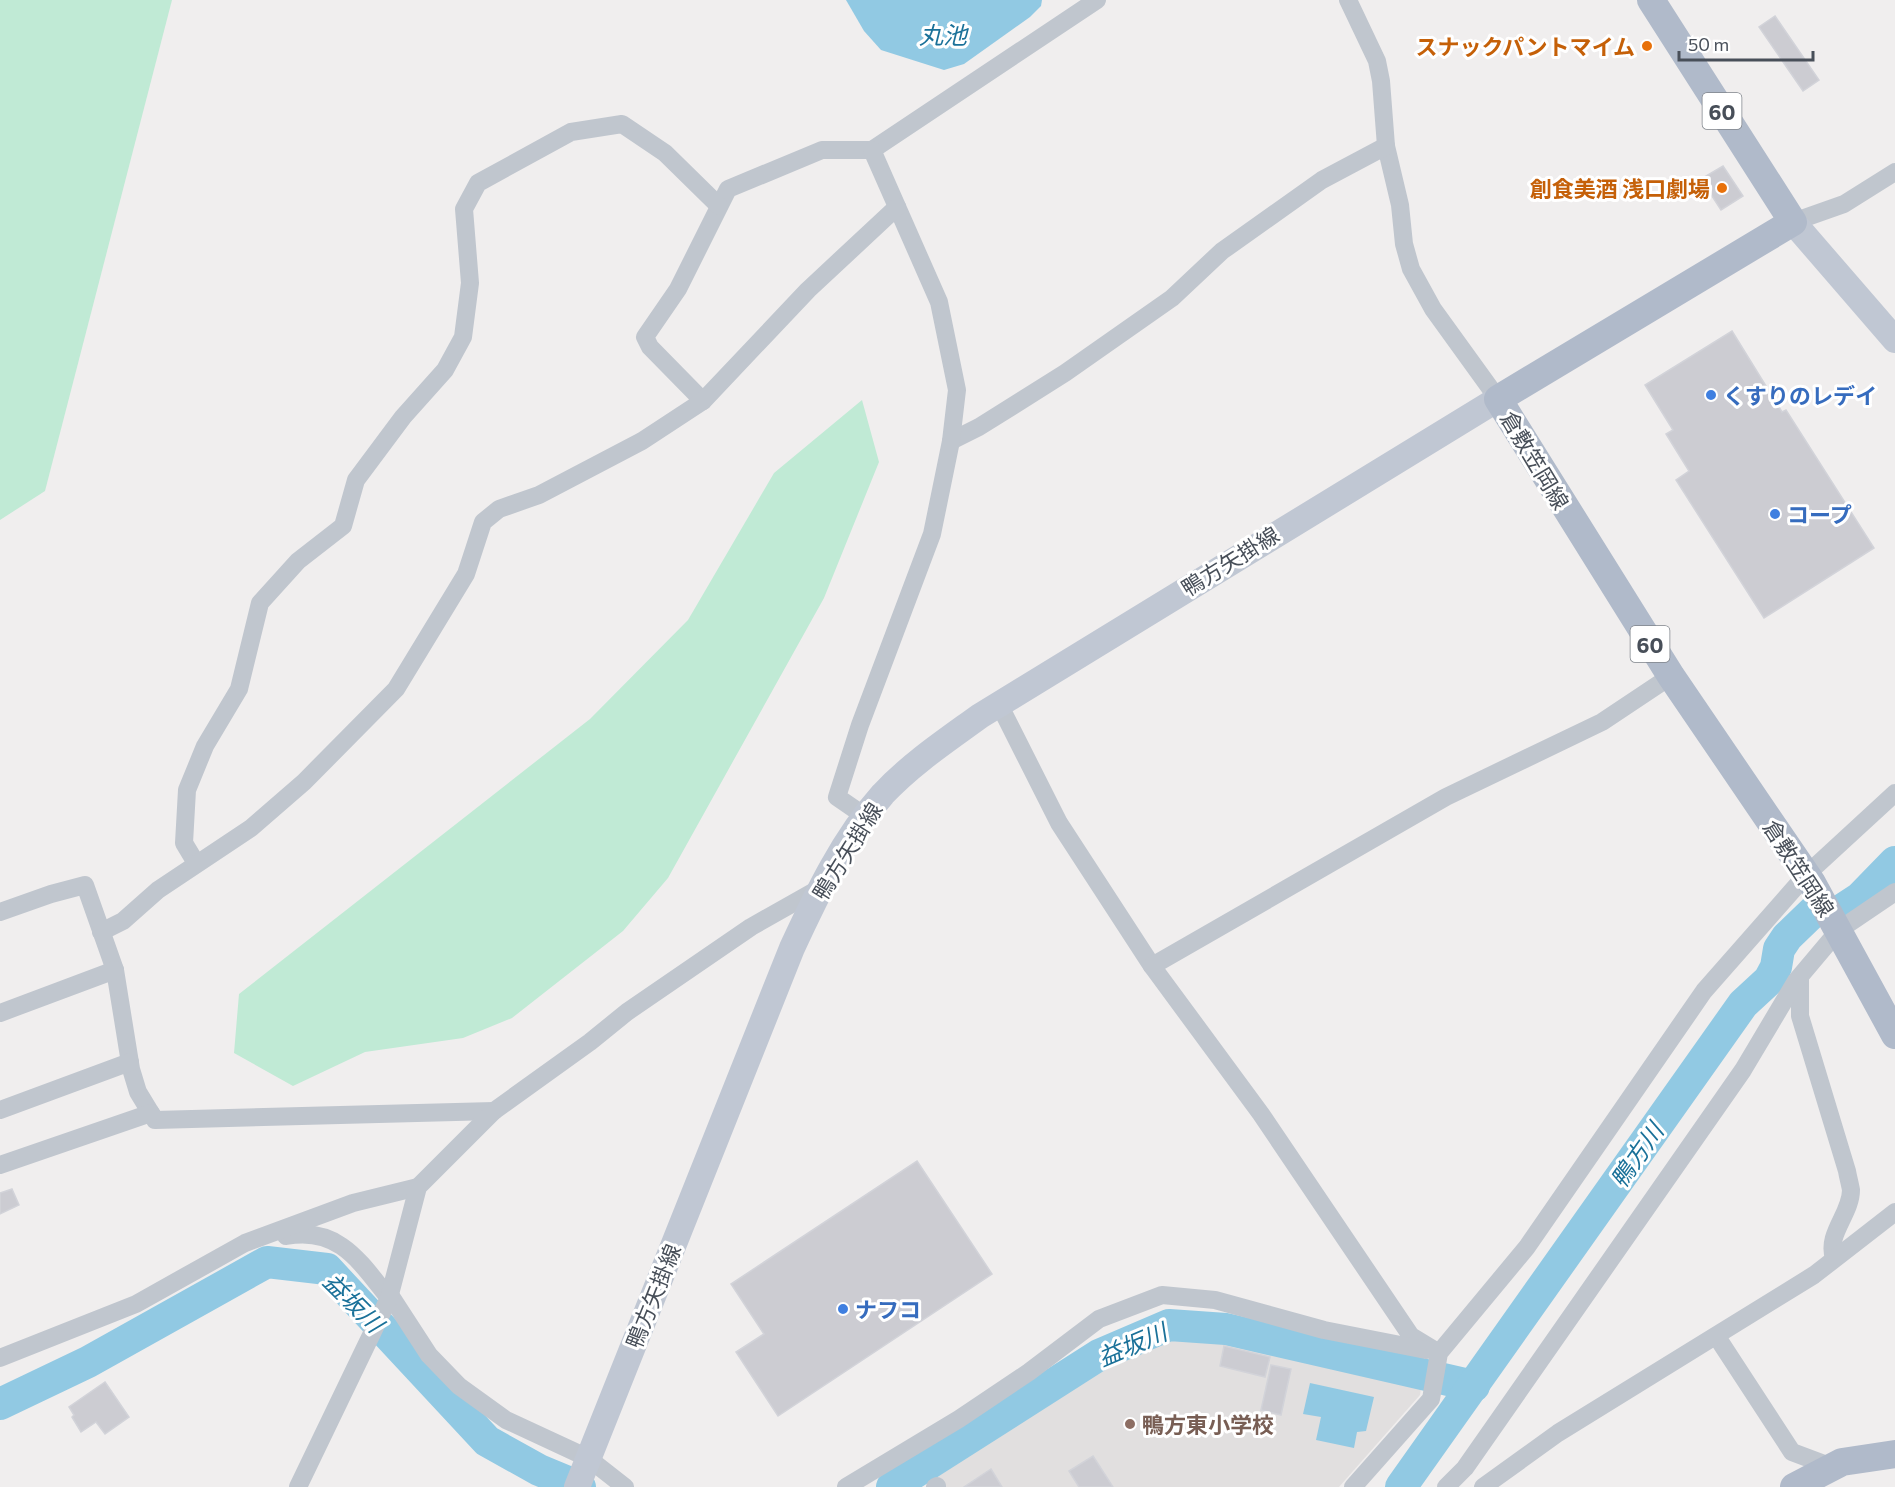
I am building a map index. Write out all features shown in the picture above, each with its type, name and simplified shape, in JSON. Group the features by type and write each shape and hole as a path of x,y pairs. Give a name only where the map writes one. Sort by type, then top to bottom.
{"main road":[{"name":"60","path":"1651,0 1793,222"},
{"path":"1793,222 1895,340"},
{"name":"倉敷笠岡線","path":"1793,222 1498,399 1671,676 1809,879 1895,1035"},
{"name":"鴨方矢掛線","path":"584,1470 792,948 820,888 849,839 884,794 925,756 999,704 1498,399"},
{"path":"1794,1487 1842,1462 1895,1454"}],"street":[{"path":"703,401 650,347 645,337 678,289 728,189 822,150 872,150 1096,0"},
{"path":"1348,0 1377,61 1385,104 1386,146 1400,205 1404,244 1412,269 1433,309 1498,399"},
{"path":"196,863 184,843 187,790 205,746 239,689 260,603 298,561 343,526 356,480 403,417 446,370 463,337 470,283 464,209 478,183 571,132 622,124 665,153 719,206"},
{"path":"951,441 979,427 1065,373 1172,297 1222,251 1322,180 1386,146"},
{"path":"866,817 837,797 860,725 932,534 951,441 957,390 939,302 872,150"},
{"path":"1793,222 1844,204 1895,172"},
{"path":"101,932 123,921 158,890 251,828 304,782 396,689 466,574 483,522 499,508 539,495 642,441 703,401 808,290 897,207"},
{"path":"1152,966 1446,797 1602,722 1671,676"},
{"path":"999,704 1059,823 1152,966 1261,1114 1411,1336 1439,1354"},
{"path":"1357,1485 1431,1399 1439,1354 1527,1246 1704,991 1809,879 1895,793"},
{"path":"0,912 85,885 115,970 130,1062 138,1092 155,1120 494,1111"},
{"path":"298,1487 389,1300 418,1187 494,1111 590,1042 627,1012 751,927 820,888"},
{"path":"1446,1487 1465,1468 1743,1070 1801,975 1839,930 1895,892"},
{"path":"0,1012 115,970"},
{"path":"1801,975 1800,1016 1851,1191 1844,1217 1832,1240 1834,1258"},
{"path":"0,1109 130,1062"},
{"path":"0,1165 151,1113"},
{"path":"0,1358 136,1304 245,1243 353,1203 418,1187"},
{"path":"1483,1487 1558,1432 1814,1275 1895,1212"},
{"path":"245,1243 303,1232 328,1238 351,1251 429,1354 459,1386 506,1420 584,1470 625,1487"},
{"path":"846,1487 968,1413 1029,1372 1099,1319 1162,1295 1215,1300 1324,1330 1439,1354"},
{"path":"1717,1336 1792,1452 1832,1467"}],"shaded area":[{"name":"鴨方東小学校","path":"1155,1326 1247,1337 1421,1388 1420,1395 1339,1487 938,1487 930,1475"}],"green space":[{"path":"0,0 172,0 45,491 0,520"},
{"path":"862,400 879,462 824,598 668,878 623,931 512,1018 463,1038 365,1052 293,1086 234,1053 239,994 590,719 688,620 774,473"}],"water":[{"name":"丸池","path":"846,0 1042,0 1041,6 1030,17 964,64 944,70 881,50 864,31"},
{"path":"1310,1383 1374,1397 1366,1431 1357,1432 1354,1448 1316,1440 1321,1417 1303,1414"}],"building":[{"path":"1775,16 1819,80 1803,91 1759,27"},
{"name":"創食美酒 浅口劇場","path":"1723,166 1743,196 1721,210 1701,179"},
{"name":"コープ","path":"1732,331 1782,412 1786,410 1874,548 1764,618 1676,480 1689,471 1666,434 1673,430 1645,385"},
{"name":"ナフコ","path":"917,1161 992,1274 778,1416 736,1352 764,1334 731,1284"},
{"path":"12,1189 19,1205 0,1214 0,1193"},
{"path":"1224,1346 1270,1357 1265,1377 1220,1366"},
{"path":"1271,1365 1291,1369 1281,1415 1261,1410"},
{"path":"105,1382 129,1417 105,1434 96,1422 81,1432 69,1407"},
{"path":"1093,1456 1113,1487 1079,1487 1069,1471"},
{"path":"991,1469 1002,1487 964,1487"}],"waterway":[{"name":"鴨方川","path":"1401,1487 1743,1004 1769,980 1776,967 1779,949 1787,937 1816,909 1837,913 1860,898 1895,862"},
{"name":"益坂川","path":"0,1404 88,1362 267,1262 327,1269 487,1441 539,1470 580,1487"},
{"name":"益坂川","path":"892,1487 1099,1355 1169,1325 1226,1329 1474,1386"}],"place":[{"name":"スナックパントマイム","path":"1647,46"},
{"name":"創食美酒 浅口劇場","path":"1722,188"},
{"name":"くすりのレデイ","path":"1711,395"},
{"name":"コープ","path":"1775,514"},
{"name":"ナフコ","path":"843,1309"},
{"name":"鴨方東小学校","path":"1130,1424"}]}
